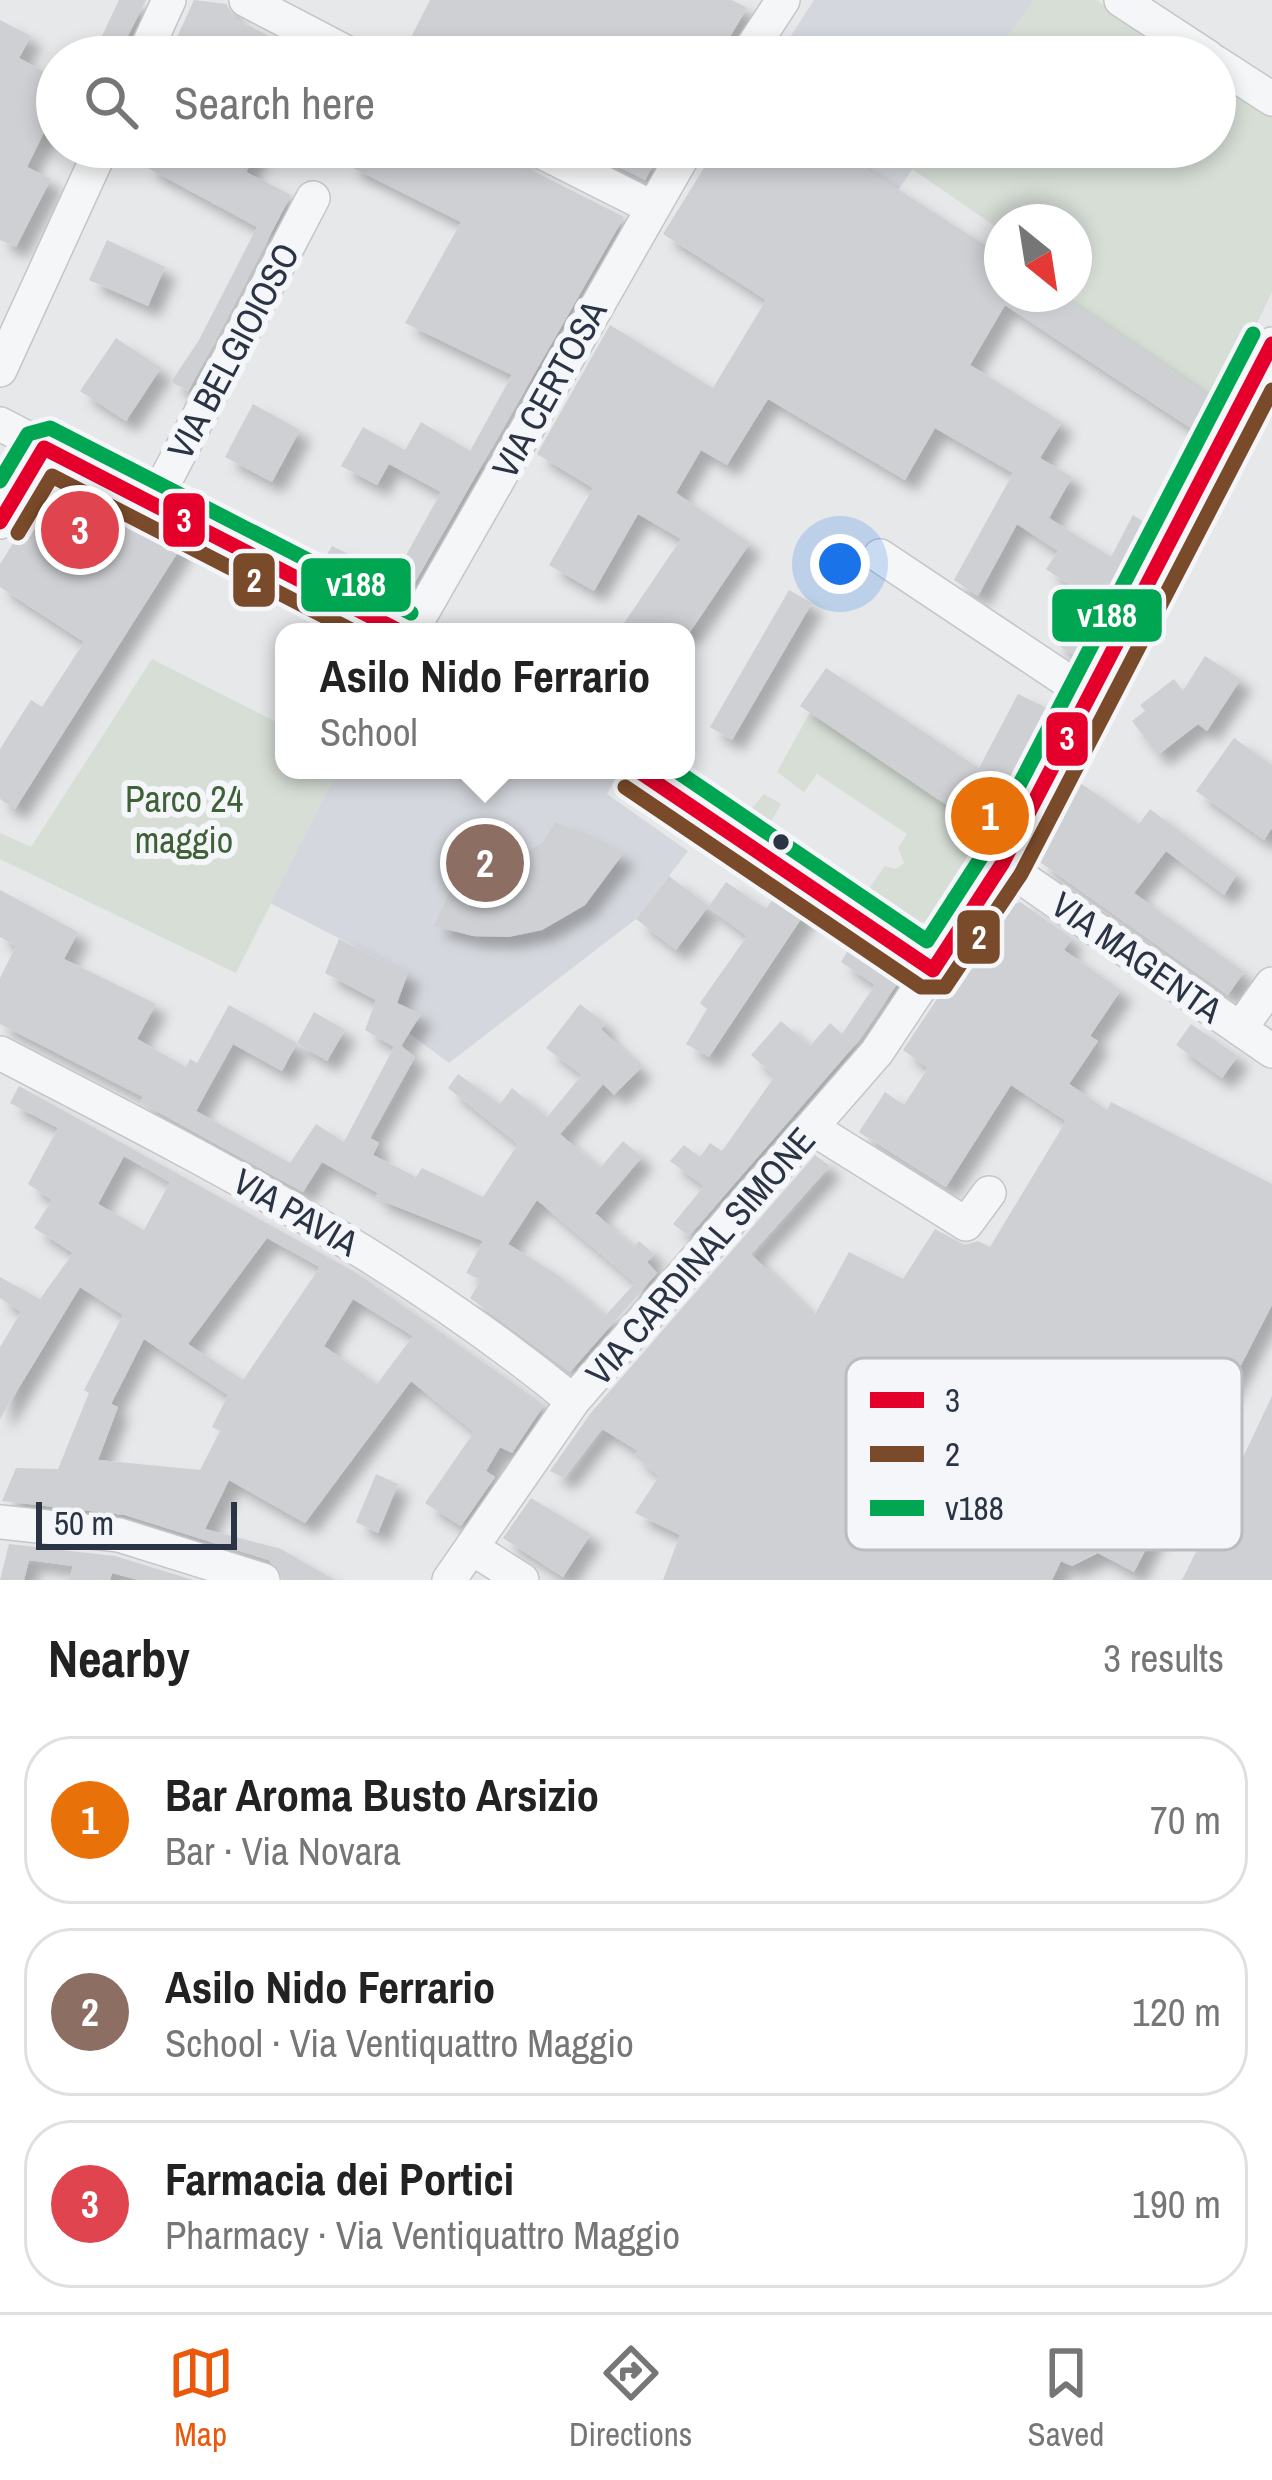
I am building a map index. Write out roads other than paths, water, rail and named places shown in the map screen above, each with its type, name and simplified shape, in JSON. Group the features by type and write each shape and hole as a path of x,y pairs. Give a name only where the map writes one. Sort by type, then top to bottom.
{"street":[{"path":"153,36 169,0"},
{"path":"246,0 315,36"},
{"path":"760,36 783,0"},
{"path":"1121,0 1176,36"},
{"path":"1236,75 1272,99"},
{"path":"0,370 92,168"},
{"path":"574,168 651,207"},
{"name":"VIA CERTOSA","path":"416,623 675,168"},
{"name":"VIA BELGIOIOSO","path":"153,504 313,197"},
{"name":"VIA CARDINAL SIMONE","path":"449,1580 573,1401 877,1052 933,970 1002,864 1272,344"},
{"path":"0,424 384,623"},
{"path":"0,522 44,448"},
{"path":"880,556 1090,696"},
{"path":"651,779 933,970"},
{"name":"VIA MAGENTA","path":"1002,864 1272,1051"},
{"path":"1240,1029 1272,984"},
{"name":"VIA PAVIA","path":"0,1053 142,1125 406,1275 573,1401"},
{"path":"812,1128 966,1223 989,1193"},
{"path":"0,1522 119,1535 262,1580"},
{"path":"472,1548 522,1580"}],"place":[{"name":"Farmacia dei Portici","path":"80,530"},
{"name":"Bar Aroma Busto Arsizio","path":"990,816"},
{"name":"Asilo Nido Ferrario","path":"485,863"}],"park label":[{"name":"Parco 24 maggio","path":"184,820"}]}
